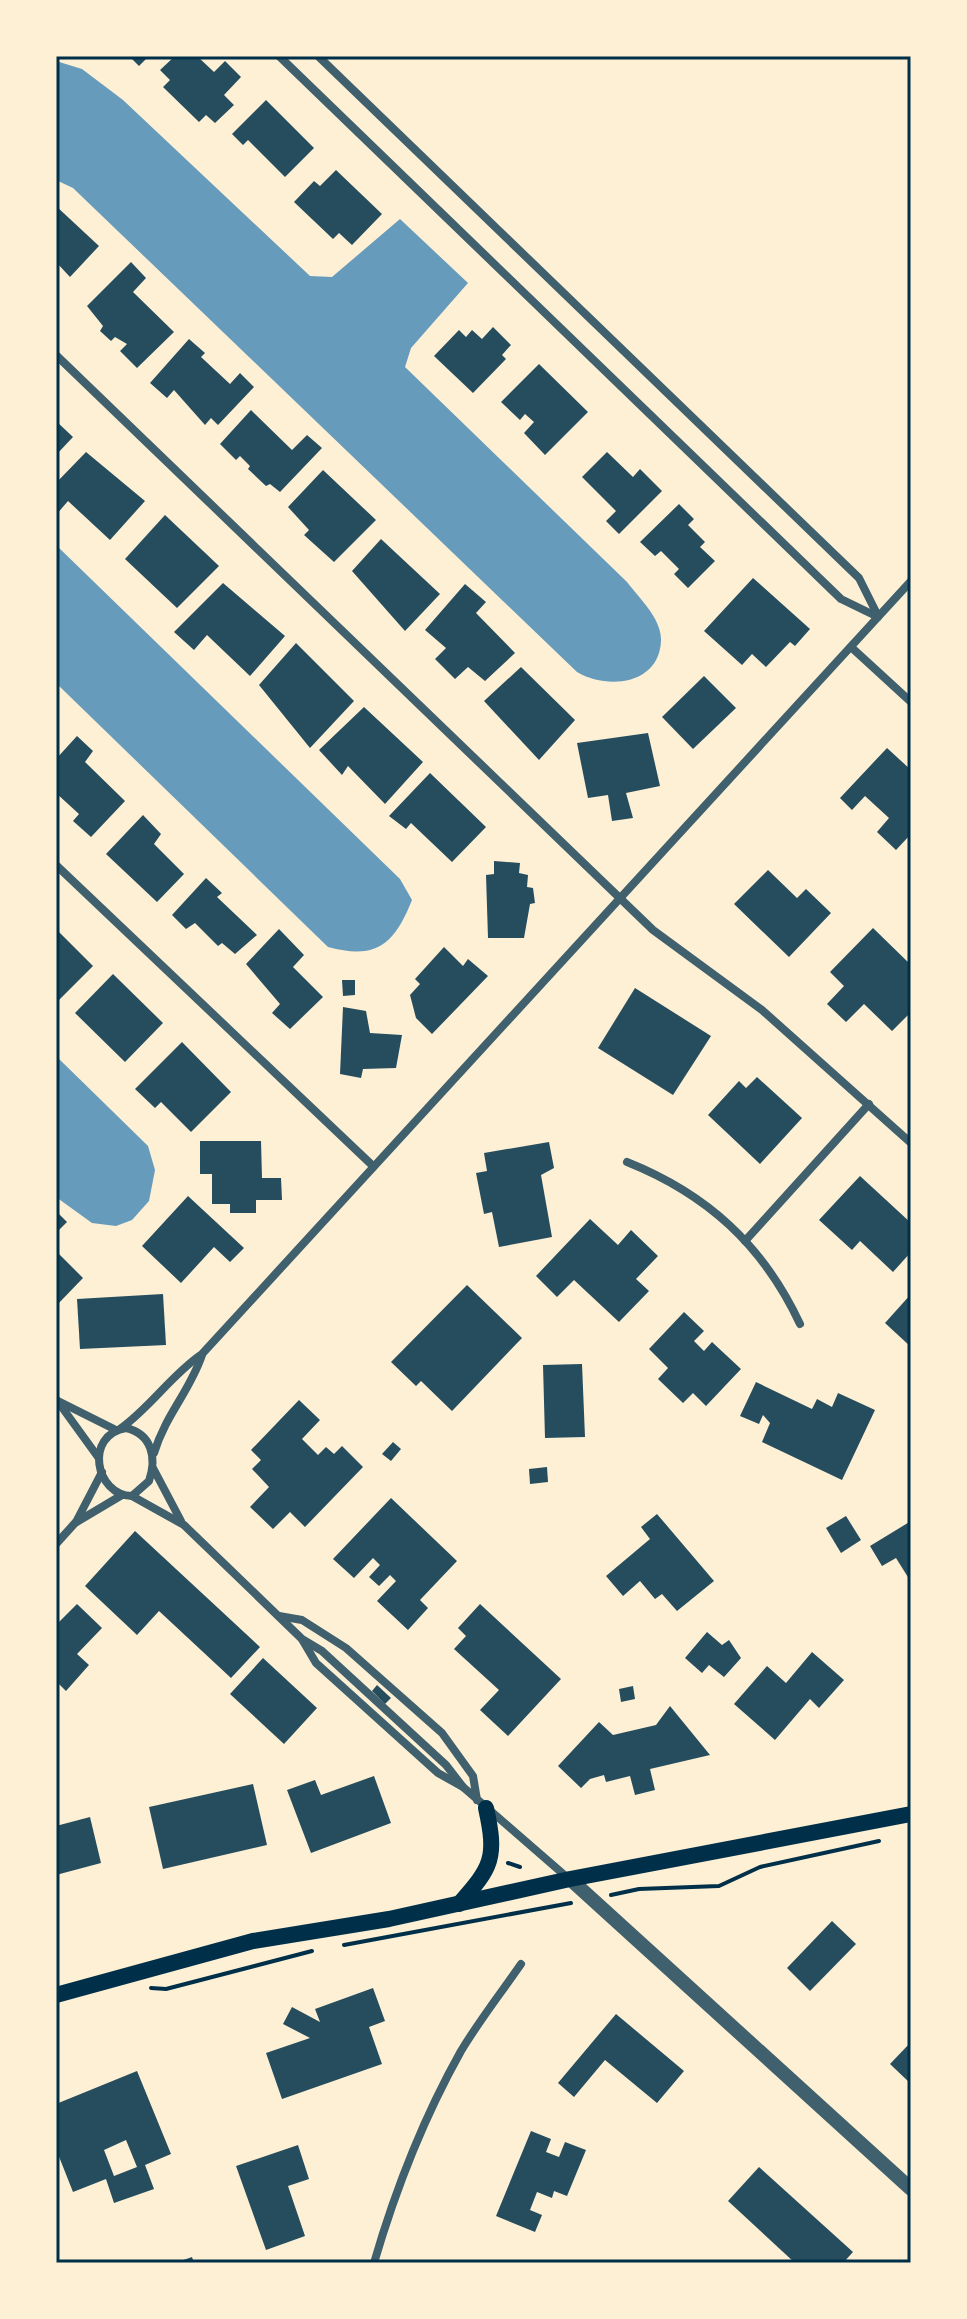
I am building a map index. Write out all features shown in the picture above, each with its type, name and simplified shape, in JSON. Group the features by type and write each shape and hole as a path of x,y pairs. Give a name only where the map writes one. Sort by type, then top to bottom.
{"main road":[{"path":"459,1904 480,1880 492,1858 493,1840 482,1804"},
{"path":"56,1995 253,1941 459,1904 570,1879 911,1814"}],"street":[{"path":"279,56 841,599 878,617"},
{"path":"318,56 859,578 878,617"},
{"path":"56,355 621,897 690,960 762,1010 911,1143"},
{"path":"99,1460 103,1439 144,1410 182,1368 202,1354 911,581"},
{"path":"851,647 911,702"},
{"path":"56,865 373,1166"},
{"path":"745,1241 869,1104"},
{"path":"627,1162 685,1188 745,1241 783,1288 800,1324"},
{"path":"75,1523 146,1487 153,1468 153,1455 167,1417 195,1376 202,1354"},
{"path":"57,1400 117,1429 141,1434 153,1455"},
{"path":"57,1400 99,1460 111,1489 184,1525 302,1639 316,1663 347,1692 438,1773 463,1787 570,1879 911,2189"},
{"path":"153,1468 184,1525"},
{"path":"56,1544 75,1523 102,1472"},
{"path":"278,1616 302,1620 330,1636 365,1662 433,1724 456,1749 473,1776 482,1804"},
{"path":"374,2263 400,2186 445,2081 477,2026 521,1964"}],"path":[{"path":"639,1889 719,1886 760,1867 883,1840"},
{"path":"508,1863 520,1867"},
{"path":"332,1945 349,1946 395,1939 571,1903"},
{"path":"144,1988 166,1989 319,1948"}],"water":[{"path":"56,61 82,69 123,100 310,276 332,277 400,219 468,283 411,348 405,367 627,582 658,625 661,641 658,656 651,667 630,680 616,682 589,678 577,672 73,188 56,180"},
{"path":"56,545 400,879 412,900 390,938 371,950 345,951 328,947 56,683"},
{"path":"56,1056 148,1146 155,1170 149,1201 132,1220 116,1226 92,1223 56,1197"}],"building":[{"path":"129,56 149,56 139,66"},
{"path":"175,56 185,59 197,56 214,72 225,61 241,77 224,95 234,105 215,123 206,115 199,122 163,87 170,80 160,70"},
{"path":"266,100 314,148 285,177 248,140 243,145 232,134"},
{"path":"336,170 382,214 352,245 339,233 333,239 294,202 314,181 320,186"},
{"path":"56,206 99,246 70,277 56,262"},
{"path":"131,262 146,278 133,292 174,332 137,368 120,351 127,344 115,337 111,341 100,331 103,326 87,306"},
{"path":"493,327 511,345 502,355 506,359 473,393 434,356 459,330 466,337 472,330 482,339"},
{"path":"189,339 205,353 201,357 230,384 240,373 254,387 218,425 211,418 205,425 174,390 167,398 150,383"},
{"path":"539,364 588,412 545,455 524,433 534,422 525,414 520,420 501,402"},
{"path":"251,410 292,450 307,435 322,448 280,492 270,484 266,486 248,469 250,466 240,456 236,460 220,444"},
{"path":"56,421 73,437 56,455"},
{"path":"86,452 145,501 110,540 68,501 56,515 56,483"},
{"path":"607,452 633,477 640,469 662,491 619,534 606,521 616,511 582,477"},
{"path":"323,470 376,520 334,562 304,535 309,530 288,507"},
{"path":"679,504 694,519 688,525 705,542 700,547 715,561 688,588 674,574 679,569 661,551 655,556 640,542"},
{"path":"165,515 219,566 177,608 125,559"},
{"path":"381,539 440,594 405,631 352,571"},
{"path":"753,578 810,629 795,646 790,642 766,667 752,654 742,665 704,631"},
{"path":"223,583 285,636 250,676 207,635 194,650 174,632"},
{"path":"465,584 486,602 476,613 515,653 485,681 468,667 455,679 435,659 446,648 425,630"},
{"path":"296,643 354,701 310,748 259,685"},
{"path":"521,667 575,720 539,760 484,701"},
{"path":"704,676 736,708 693,749 662,717"},
{"path":"364,707 423,762 385,804 348,766 342,775 319,750"},
{"path":"648,733 660,786 626,793 633,818 612,821 608,795 588,798 577,743"},
{"path":"77,736 93,751 85,762 125,801 91,837 73,821 79,814 56,793 56,759"},
{"path":"887,748 911,770 911,834 896,850 877,832 889,818 865,796 852,810 840,798"},
{"path":"430,773 486,827 452,862 411,823 406,829 389,816"},
{"path":"143,815 161,834 154,844 184,874 157,902 106,854"},
{"path":"494,861 520,863 519,873 528,875 527,887 533,888 535,903 530,904 524,938 488,938 486,875 494,874"},
{"path":"768,870 797,898 806,889 831,913 789,957 734,904"},
{"path":"206,878 222,893 217,897 257,935 235,954 222,943 218,946 195,923 186,929 172,915"},
{"path":"873,928 911,965 911,1012 892,1031 864,1004 846,1022 827,1004 844,986 830,972"},
{"path":"56,929 93,966 56,1003"},
{"path":"279,929 304,955 293,967 323,997 290,1029 272,1013 280,1004 246,964"},
{"path":"444,947 463,966 468,959 488,976 432,1034 416,1018 410,995 420,984 415,979"},
{"path":"113,974 163,1023 125,1062 75,1013"},
{"path":"342,980 355,980 355,995 343,996"},
{"path":"635,988 711,1036 673,1095 598,1048"},
{"path":"343,1007 366,1011 370,1033 402,1035 396,1068 363,1069 361,1078 340,1074"},
{"path":"182,1042 231,1092 191,1132 161,1102 155,1108 135,1089"},
{"path":"757,1077 802,1118 760,1164 708,1115 739,1081 746,1088"},
{"path":"200,1141 261,1141 262,1178 281,1178 282,1200 256,1200 256,1213 230,1213 230,1204 212,1204 212,1174 200,1174"},
{"path":"549,1142 554,1168 541,1175 552,1237 499,1247 492,1212 484,1214 476,1173 487,1171 484,1153"},
{"path":"860,1176 911,1223 911,1252 893,1272 860,1241 852,1250 819,1220"},
{"path":"188,1196 244,1248 230,1262 214,1247 181,1283 142,1246"},
{"path":"56,1211 67,1222 56,1233"},
{"path":"590,1219 618,1245 631,1230 658,1256 636,1279 649,1291 619,1322 574,1280 557,1297 536,1276"},
{"path":"56,1251 83,1278 56,1306"},
{"path":"467,1285 522,1338 452,1411 421,1381 416,1386 391,1362"},
{"path":"163,1294 166,1345 80,1349 77,1299"},
{"path":"911,1294 911,1347 885,1323"},
{"path":"684,1312 704,1331 694,1341 704,1351 712,1342 741,1369 706,1406 693,1393 683,1403 658,1379 668,1368 649,1349"},
{"path":"582,1364 585,1437 545,1438 543,1365"},
{"path":"756,1382 812,1409 817,1399 832,1407 838,1393 875,1410 842,1480 762,1442 770,1423 763,1415 759,1424 740,1416"},
{"path":"299,1400 320,1420 302,1439 318,1455 326,1447 334,1454 342,1446 363,1467 305,1527 290,1512 273,1529 250,1507 269,1487 252,1469 261,1460 251,1450"},
{"path":"393,1442 401,1449 391,1461 382,1454"},
{"path":"547,1467 548,1482 530,1484 529,1469"},
{"path":"391,1498 457,1561 420,1600 428,1608 408,1630 377,1601 396,1581 390,1575 379,1586 369,1577 380,1565 373,1558 354,1578 333,1559"},
{"path":"657,1514 714,1581 677,1611 662,1594 655,1599 640,1581 623,1596 606,1576 650,1539 641,1527"},
{"path":"846,1516 861,1540 841,1553 826,1528"},
{"path":"911,1521 911,1582 896,1558 882,1566 870,1546"},
{"path":"135,1531 260,1647 231,1678 159,1611 137,1635 85,1586"},
{"path":"77,1604 102,1628 77,1654 89,1665 66,1691 56,1681 56,1625"},
{"path":"480,1604 561,1679 508,1736 480,1710 499,1690 454,1649 466,1636 458,1628"},
{"path":"707,1632 722,1645 729,1640 741,1658 724,1677 709,1665 702,1673 685,1658"},
{"path":"812,1652 844,1680 819,1708 810,1699 775,1740 734,1704 767,1666 786,1683"},
{"path":"263,1658 317,1708 284,1744 230,1694"},
{"path":"377,1685 391,1698 385,1704 372,1691"},
{"path":"633,1686 635,1699 621,1702 619,1689"},
{"path":"670,1706 710,1755 650,1769 655,1790 635,1795 630,1776 606,1782 604,1775 590,1779 581,1788 558,1766 599,1722 613,1735 656,1725"},
{"path":"374,1776 391,1823 311,1853 287,1790 315,1780 321,1795"},
{"path":"253,1784 267,1845 163,1869 149,1807"},
{"path":"90,1817 101,1863 56,1875 56,1826"},
{"path":"832,1921 856,1944 810,1991 787,1968"},
{"path":"373,1988 385,2021 369,2027 382,2064 282,2099 266,2053 310,2038 283,2024 292,2007 320,2022 315,2009"},
{"path":"616,2014 684,2071 657,2103 605,2060 574,2097 558,2083"},
{"path":"911,2042 911,2084 890,2064"},
{"path":"137,2071 171,2154 145,2165 154,2189 114,2203 106,2179 73,2192 56,2149 56,2104","holes":["126,2140 137,2167 114,2176 104,2150"]},
{"path":"531,2131 551,2139 546,2152 559,2157 565,2142 586,2150 567,2196 554,2191 552,2198 537,2192 530,2210 542,2215 535,2232 496,2216"},
{"path":"298,2145 309,2179 288,2186 305,2236 266,2250 236,2166"},
{"path":"759,2167 853,2252 843,2263 795,2263 728,2201"},
{"path":"192,2257 194,2263 175,2263"}]}
